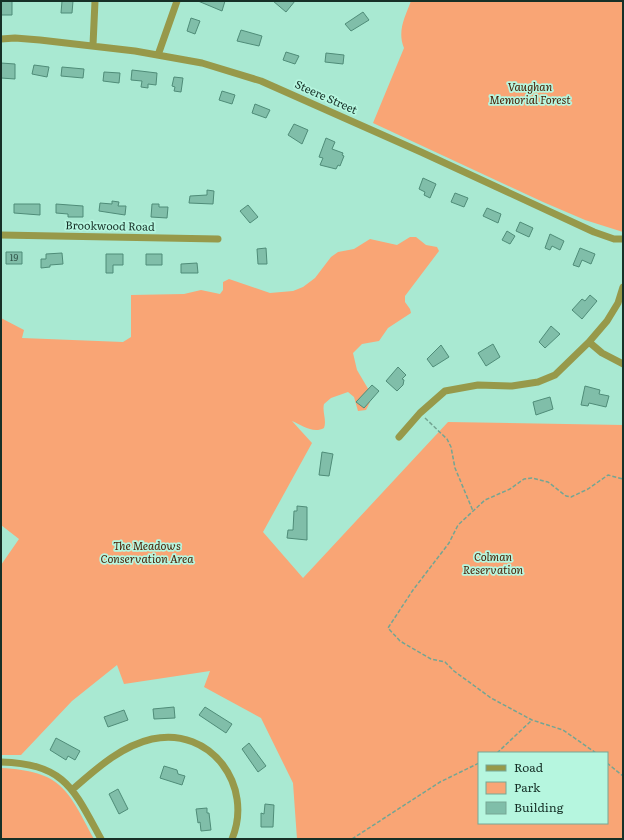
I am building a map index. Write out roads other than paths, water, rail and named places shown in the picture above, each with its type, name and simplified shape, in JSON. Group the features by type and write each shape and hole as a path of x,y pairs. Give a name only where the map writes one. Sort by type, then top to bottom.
{"street":[{"path":"93,45 95,1"},
{"path":"158,55 177,1"},
{"name":"Steere Street","path":"1,39 15,38 93,45 158,55 202,63 261,81 421,152 594,232 614,239 623,240"},
{"name":"Brookwood Road","path":"1,235 218,239"},
{"path":"399,437 420,413 445,391 478,385 512,386 538,382 555,375 589,342 607,321 615,309 623,287"},
{"path":"589,342 602,353 623,364"},
{"path":"73,789 106,762 144,742 167,737 190,741 204,748 217,758 227,770 234,785 238,808 237,824 232,839"},
{"path":"1,762 21,762 43,767 56,774 73,789 101,839"}],"park label":[{"name":"Vaughan Memorial Forest","path":"530,93"},
{"name":"The Meadows Conservation Area","path":"147,552"},
{"name":"Colman Reservation","path":"493,563"}]}
